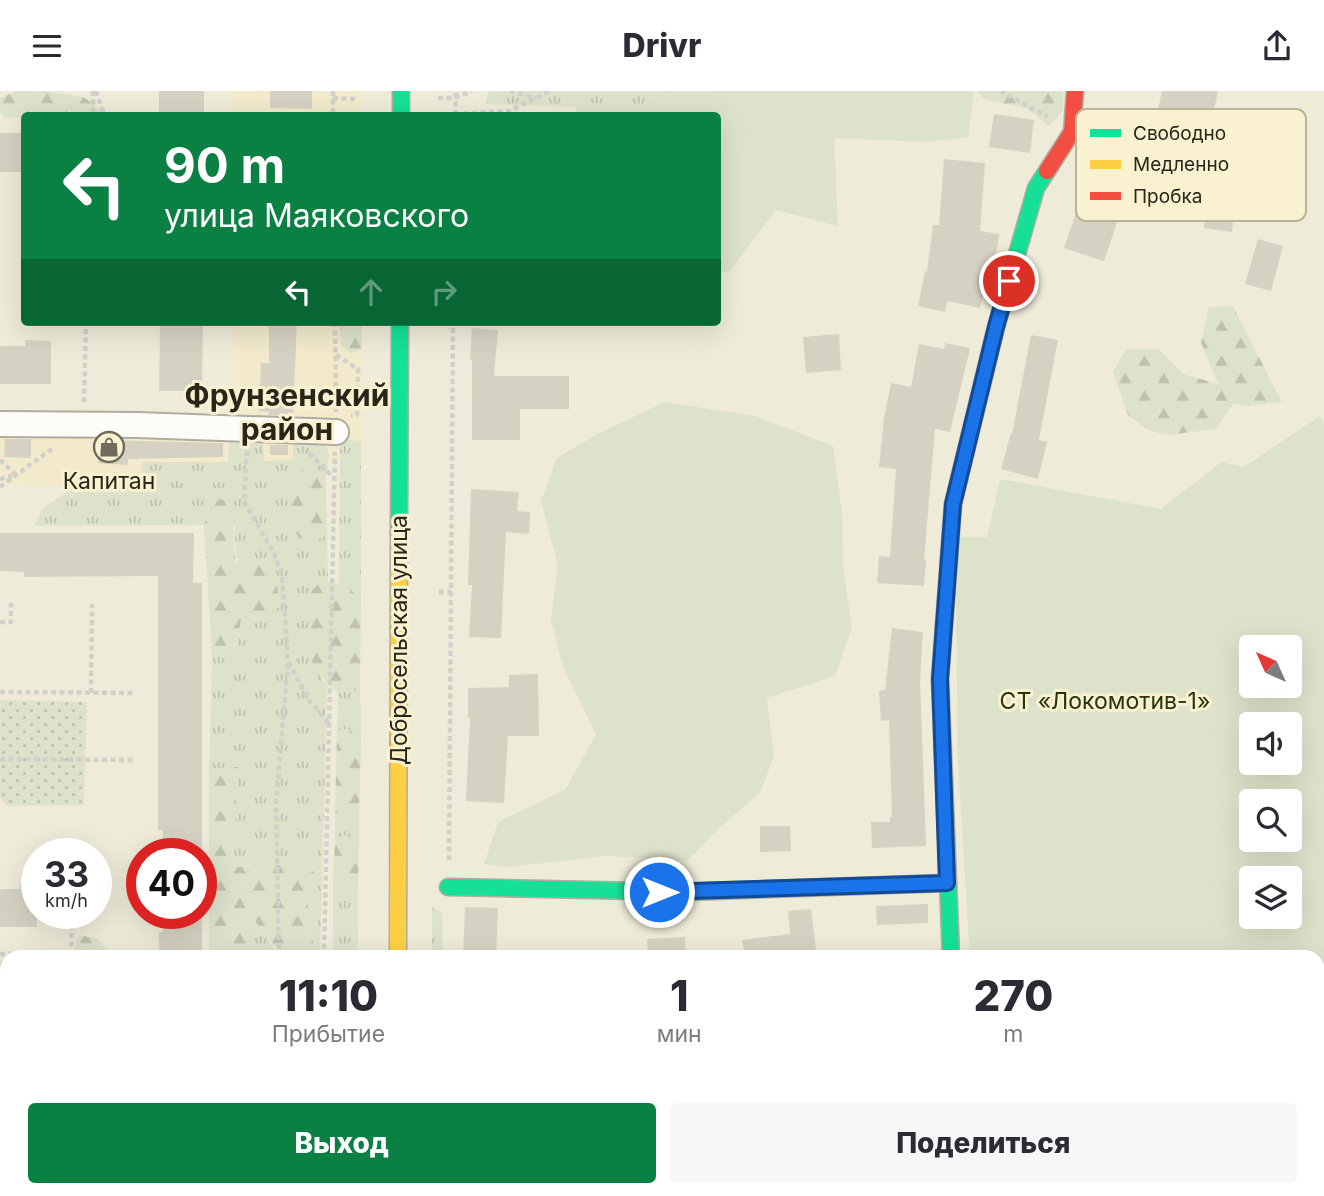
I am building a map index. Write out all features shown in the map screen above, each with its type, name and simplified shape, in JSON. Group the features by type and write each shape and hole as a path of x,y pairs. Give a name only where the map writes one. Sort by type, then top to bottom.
{"street":[{"path":"401,91 401,112"},
{"path":"951,950 940,679 953,504 996,327 1036,188 1072,132 1075,91"},
{"name":"Добросельская улица","path":"398,950 400,326"},
{"path":"0,424 244,429 336,426"},
{"path":"448,887 685,892 947,883"}],"path":[{"path":"93,112 95,91"},
{"path":"95,91 103,112"},
{"path":"333,91 333,112"},
{"path":"455,112 456,91"},
{"path":"438,99 455,98 472,91"},
{"path":"510,91 536,98"},
{"path":"496,112 509,111 550,91"},
{"path":"1000,91 1072,132"},
{"path":"333,99 355,99"},
{"path":"84,425 86,326"},
{"path":"324,950 336,426 335,326"},
{"path":"448,887 453,326"},
{"path":"335,355 358,369 357,415 336,426"},
{"path":"244,429 247,458 244,502 274,553 282,577 288,661 276,803 279,950"},
{"path":"0,460 16,475"},
{"path":"0,479 16,475"},
{"path":"0,487 16,475"},
{"path":"439,591 451,592"},
{"path":"0,622 11,622 11,603"},
{"path":"91,693 92,604"},
{"path":"288,661 308,699 330,724"},
{"path":"0,692 136,693"},
{"path":"0,759 135,760"},
{"path":"71,950 72,929"}],"shaded area":[{"path":"231,91 362,91 362,112 231,112"},
{"path":"235,326 362,326 363,462 237,464"},
{"path":"0,431 227,434 226,488 0,485"}],"green space":[{"path":"17,91 47,91 83,97 106,112 21,112 21,118 4,118 0,111 0,98"},
{"path":"489,91 681,91 643,105 576,107 485,104"},
{"path":"681,91 974,91 968,137 926,142 834,138 838,226 776,210 729,272 721,273 721,112 576,112 576,107 643,105"},
{"path":"977,91 1063,91 1063,111 1049,126 1026,108 985,100"},
{"path":"1233,306 1282,402 1249,406 1233,404 1215,429 1168,435 1150,431 1128,415 1113,372 1126,349 1159,349 1183,374 1218,384 1201,343 1209,307"},
{"path":"340,326 362,326 362,348 350,353 341,345"},
{"path":"665,402 755,416 833,446 842,513 843,568 852,627 835,676 767,698 774,756 760,793 718,829 687,861 607,856 508,867 484,864 498,822 566,789 596,734 563,667 551,619 558,565 541,501 557,458 599,433"},
{"name":"СТ «Локомотив-1»","path":"1320,416 1324,423 1324,950 970,950 958,764 955,537 987,537 1000,479 1161,509 1221,462 1244,467"},
{"path":"293,436 323,439 329,454 326,478 306,468 311,541 327,535 328,582 322,581 322,680 327,684 320,950 314,950 311,924 304,908 250,865 233,867 238,768 209,769 212,657 235,654 241,620 263,617 239,566 235,542 237,510 211,499 204,525 34,526 44,507 85,481 141,482 142,462 228,462 230,437 263,437 264,461 293,460"},
{"path":"340,439 361,441 361,599 345,585 339,584"},
{"path":"306,468 326,478 327,535 311,541 299,538 289,521 291,476"},
{"path":"211,499 226,500 237,510 233,537 236,562 264,564 276,579 280,606 263,617 241,620 235,655 212,657 204,525"},
{"path":"322,581 345,585 361,599 360,689 338,693 316,670 311,659 308,635 311,591"},
{"path":"360,689 361,743 350,730 337,729 338,693"},
{"path":"0,700 87,702 84,805 6,806 0,797"},
{"path":"337,729 350,730 361,743 359,815 345,817 335,812"},
{"path":"238,767 233,867 302,864 318,875 317,896 304,908 311,924 314,950 280,950 252,917 252,950 209,950 209,929 217,929 217,838 209,838 209,769"},
{"path":"335,812 345,817 359,815 359,841 344,836 335,839"},
{"path":"344,835 359,841 358,880 345,884 333,878 335,839"},
{"path":"333,878 345,884 358,880 358,950 333,950"},
{"path":"432,907 442,912 443,950 432,950"},
{"path":"252,916 277,950 252,950"},
{"path":"79,935 98,939 107,950 74,950"}],"building":[{"path":"159,91 204,91 204,112 159,112"},
{"path":"270,91 312,91 312,109 270,108"},
{"path":"1162,91 1218,91 1214,109 1158,109"},
{"path":"994,114 1034,120 1030,153 989,147"},
{"path":"0,133 21,133 21,172 0,172"},
{"path":"944,159 985,163 980,231 999,234 980,308 947,301 945,312 918,306 925,271 927,272 933,225 939,225"},
{"path":"1076,212 1076,221 1118,221 1104,261 1064,248"},
{"path":"1205,221 1233,221 1232,232 1204,228"},
{"path":"1258,239 1283,246 1271,291 1245,284"},
{"path":"160,326 203,326 202,391 159,391"},
{"path":"269,326 297,326 293,413 269,415 269,412 259,411 261,363 269,363"},
{"path":"472,328 498,330 494,376 569,376 569,409 520,409 520,440 472,440"},
{"path":"839,334 841,370 806,373 803,337"},
{"path":"1031,335 1058,340 1039,440 1047,442 1038,479 1001,469 1012,434"},
{"path":"25,340 51,341 51,384 0,384 0,346 25,346"},
{"path":"945,343 970,348 950,432 935,429 924,586 877,583 879,556 890,557 896,469 879,467 891,383 911,387 919,344 944,349"},
{"path":"5,439 31,439 31,458 4,457"},
{"path":"99,440 223,443 223,457 128,459 128,465 98,463"},
{"path":"270,445 288,445 288,455 270,455"},
{"path":"471,489 519,492 517,511 530,512 529,534 506,532 501,638 469,637 472,585 468,585"},
{"path":"0,533 194,533 193,583 202,583 202,838 163,838 163,830 158,830 158,576 24,577 24,572 0,571"},
{"path":"892,628 923,632 920,680 926,846 872,848 871,822 890,822 892,817 889,720 881,721 879,691 885,690"},
{"path":"538,674 539,736 508,736 504,803 466,801 470,718 468,688 509,687 509,675"},
{"path":"760,826 790,826 791,851 760,852"},
{"path":"21,883 21,927 0,927 0,889 20,889"},
{"path":"928,904 928,923 877,925 876,906"},
{"path":"465,907 498,908 496,950 463,950"},
{"path":"811,909 816,950 744,950 742,940 790,934 788,911"},
{"path":"163,929 202,929 202,950 159,950 159,932 163,932"},
{"path":"685,937 686,950 648,950 647,939"}],"traffic: fast":[{"path":"401,91 401,112"},
{"path":"951,950 940,679 953,504 996,327 1036,188 1047,171"},
{"path":"399,532 400,326"},
{"path":"448,887 685,892 947,883"}],"traffic: slow":[{"path":"398,950 399,532"}],"traffic: jam":[{"path":"1047,171 1072,132 1075,91"}],"place":[{"name":"Капитан","path":"109,447"}],"district":[{"name":"Фрунзенский район","path":"287,414"}],"route":[{"path":"659,892 947,883 940,679 953,504 1009,281"}]}
